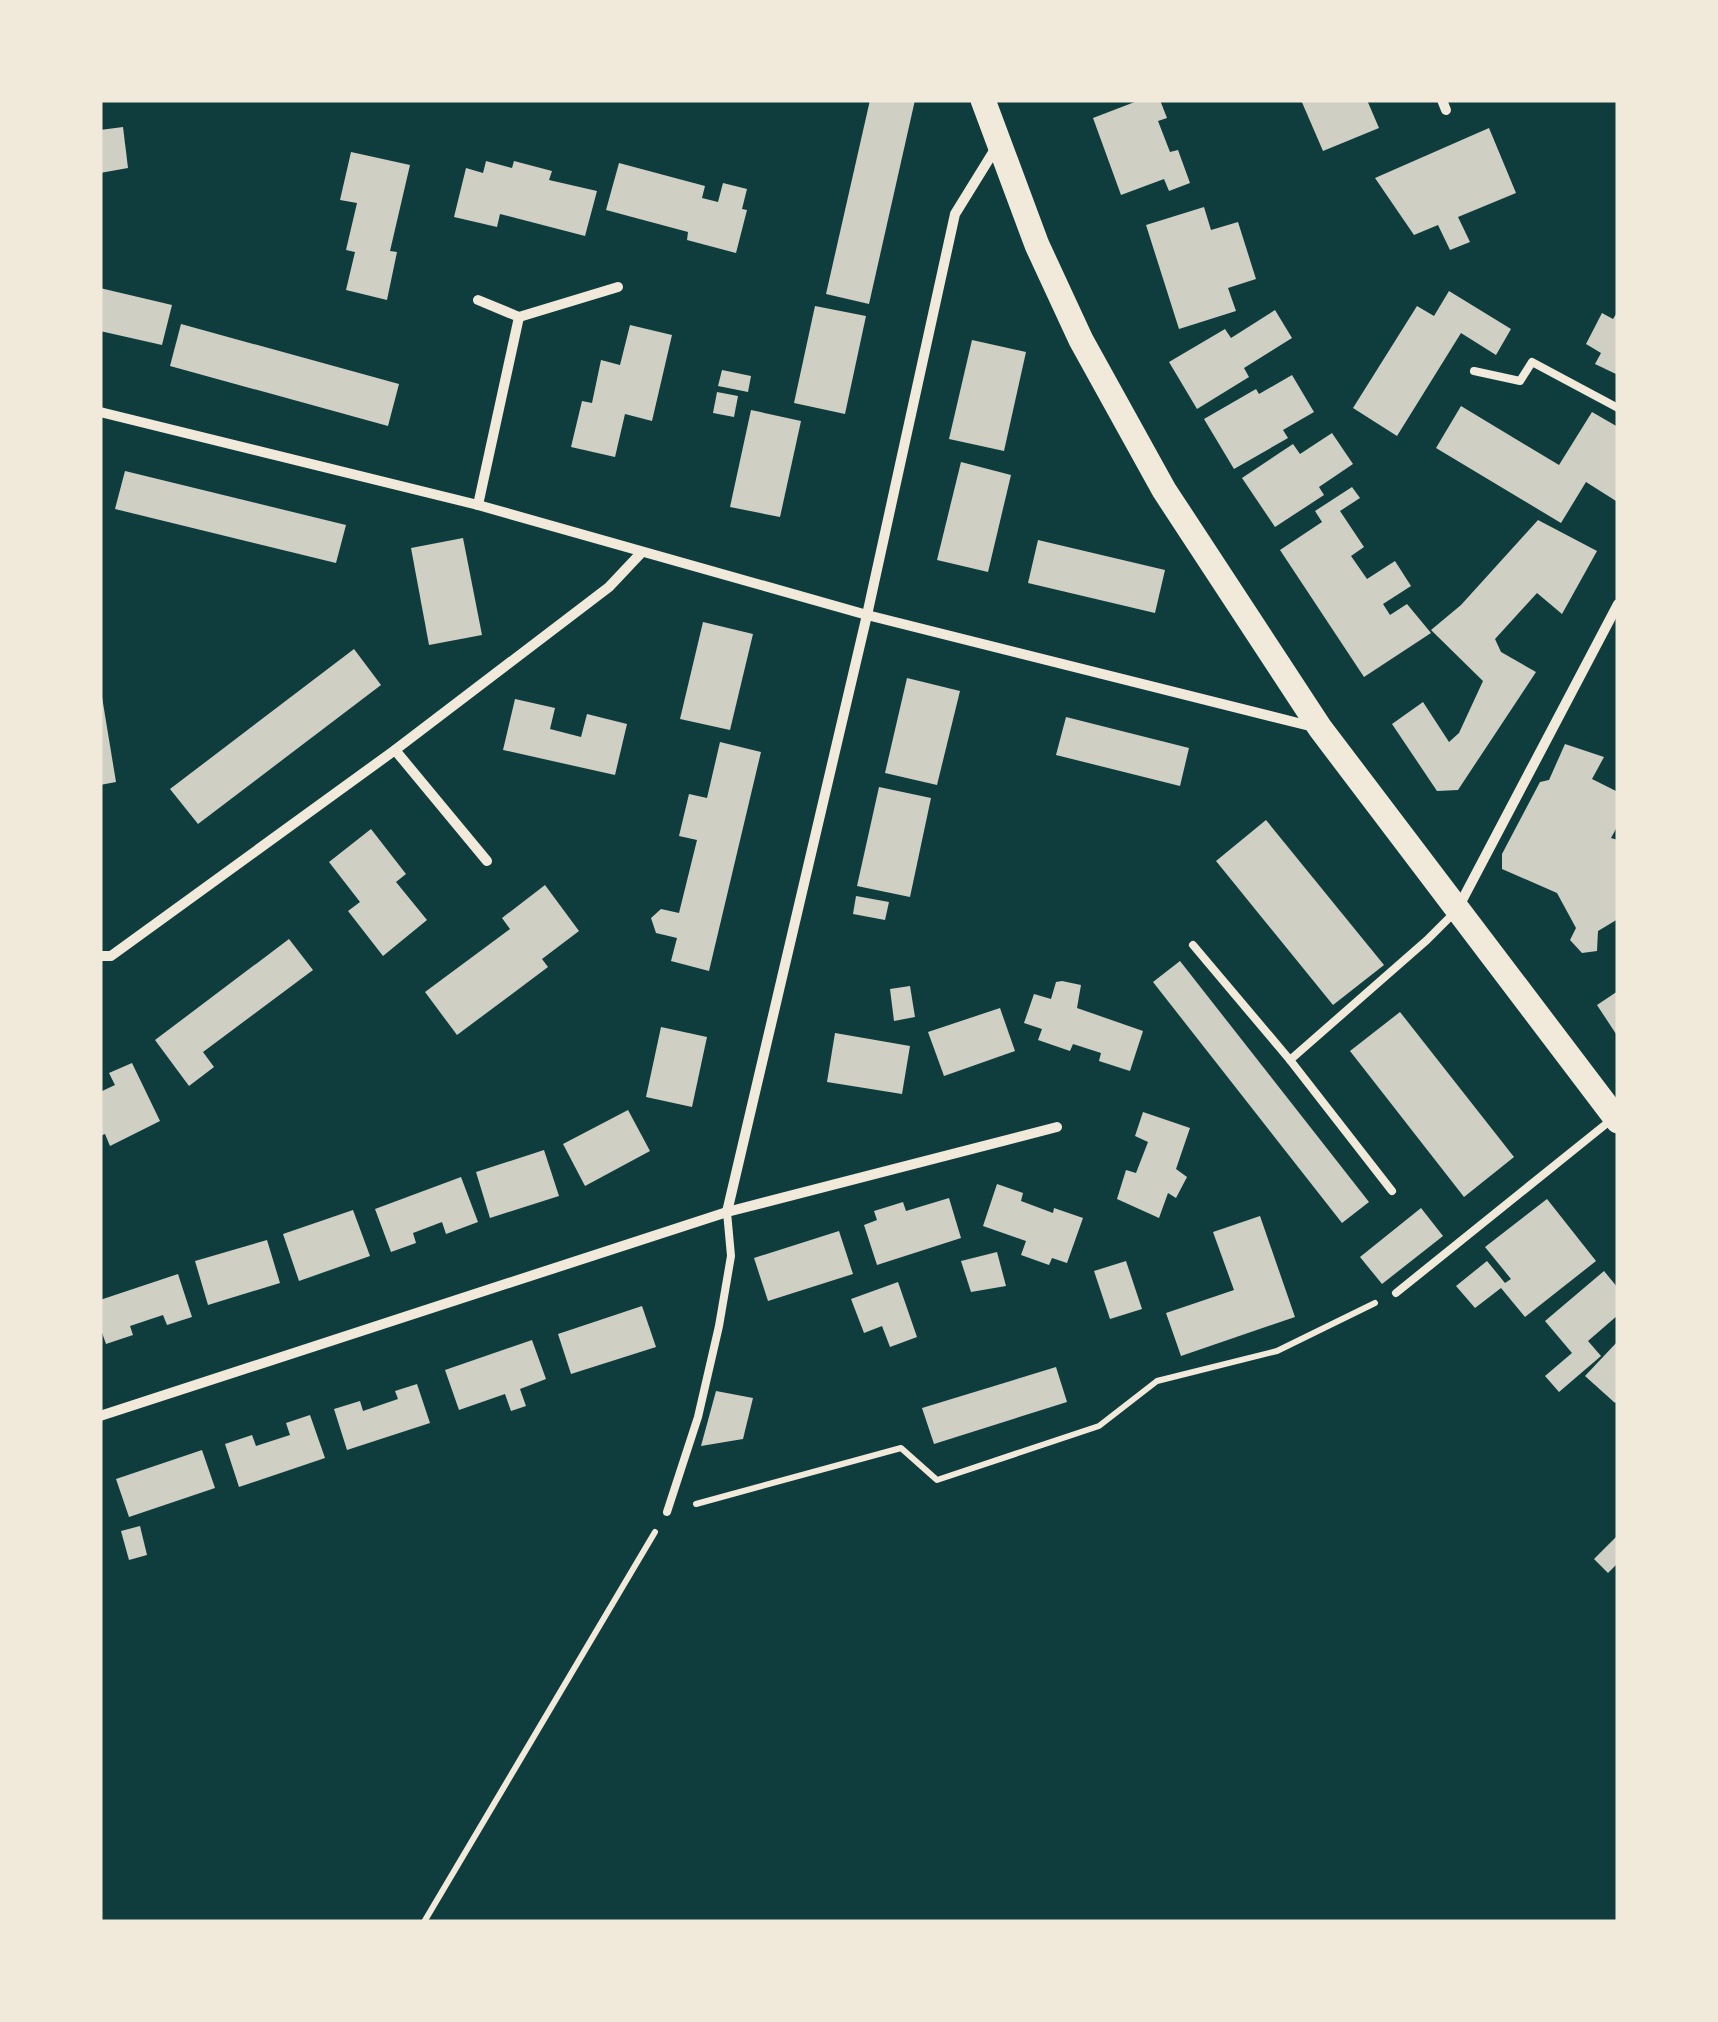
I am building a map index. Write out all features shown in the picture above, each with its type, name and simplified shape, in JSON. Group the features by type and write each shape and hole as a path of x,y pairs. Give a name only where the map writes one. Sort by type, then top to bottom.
{"main road":[{"path":"983,100 1038,245 1082,340 1164,490 1320,728 1616,1119"}],"street":[{"path":"726,1212 866,616 955,214 998,145"},
{"path":"478,300 519,318 618,287"},
{"path":"478,504 519,318"},
{"path":"100,412 478,504 866,616 1320,728"},
{"path":"100,956 111,956 395,750 609,587 642,552"},
{"path":"1457,909 1618,604"},
{"path":"395,750 487,861"},
{"path":"100,1416 726,1212 1056,1127"}],"lane":[{"path":"1474,372 1520,381 1532,362 1618,408"},
{"path":"1290,1060 1457,909"},
{"path":"1193,944 1392,1191"},
{"path":"1396,1293 1616,1119"},
{"path":"667,1512 698,1417 719,1326 731,1256 726,1212"}],"path":[{"path":"424,1922 667,1512 901,1448 936,1480 1099,1426 1157,1381 1277,1351 1396,1293"}],"building":[{"path":"870,100 915,100 869,304 826,294"},
{"path":"1140,100 1160,100 1167,118 1158,121 1170,152 1178,150 1190,183 1169,191 1164,179 1121,195 1093,118"},
{"path":"1301,100 1367,100 1379,128 1323,151"},
{"path":"123,127 128,168 100,173 100,130"},
{"path":"1489,128 1516,193 1458,217 1470,242 1450,250 1438,225 1414,235 1375,178"},
{"path":"351,152 410,165 390,251 397,252 387,300 346,290 355,252 346,250 357,203 340,200"},
{"path":"486,161 512,168 514,161 552,171 549,180 597,191 585,236 500,214 497,227 454,217 466,168 483,173"},
{"path":"619,163 705,186 702,198 718,202 723,183 747,189 742,209 747,210 736,253 687,240 688,232 606,210"},
{"path":"1204,207 1211,230 1238,222 1256,279 1228,288 1236,311 1179,329 1146,225"},
{"path":"100,288 172,305 162,345 100,331"},
{"path":"1449,291 1511,329 1496,355 1461,333 1397,436 1353,408 1417,306 1434,316"},
{"path":"815,306 866,316 845,414 794,403"},
{"path":"1275,310 1292,338 1244,368 1249,377 1197,409 1169,362 1225,329 1231,338"},
{"path":"1618,311 1618,375 1595,364 1601,353 1586,344 1602,313 1613,319"},
{"path":"181,324 399,384 388,426 170,366"},
{"path":"630,325 672,335 652,421 625,414 615,457 571,447 582,401 592,403 601,360 620,365"},
{"path":"972,340 1026,352 1004,451 949,439"},
{"path":"722,370 751,376 748,392 718,386"},
{"path":"1292,375 1314,412 1283,430 1288,438 1234,469 1204,419 1256,389 1259,394"},
{"path":"717,392 738,396 734,417 713,413"},
{"path":"1461,406 1559,465 1592,412 1618,427 1618,498 1616,501 1586,482 1561,523 1436,448"},
{"path":"751,410 801,421 780,517 730,507"},
{"path":"1332,433 1353,464 1319,487 1324,495 1275,527 1242,478 1293,444 1300,454"},
{"path":"961,462 1011,475 988,572 937,560"},
{"path":"125,471 346,525 336,563 115,509"},
{"path":"1352,487 1360,498 1340,511 1364,547 1351,556 1367,579 1395,561 1411,586 1383,604 1390,615 1407,604 1431,633 1364,677 1280,550 1322,522 1315,511"},
{"path":"1538,520 1597,551 1562,614 1537,593 1495,639 1501,652 1536,672 1458,790 1437,791 1392,724 1423,702 1449,742 1459,733 1483,681 1431,630 1461,605"},
{"path":"463,538 482,635 429,645 411,548"},
{"path":"1038,540 1165,570 1155,613 1028,583"},
{"path":"703,622 753,634 730,730 680,719"},
{"path":"354,649 381,685 198,824 170,789"},
{"path":"907,678 960,691 937,785 885,773"},
{"path":"100,698 116,782 100,785"},
{"path":"515,699 555,708 550,729 581,737 587,714 627,724 615,775 503,750"},
{"path":"1066,717 1189,748 1180,786 1056,755"},
{"path":"720,742 761,752 709,971 671,961 677,938 656,933 651,918 661,909 679,913 697,840 679,836 689,794 707,798"},
{"path":"1565,744 1604,757 1592,779 1618,792 1618,825 1611,838 1618,840 1618,919 1598,931 1597,951 1582,953 1570,940 1576,928 1557,893 1502,869 1502,854 1540,782 1549,780"},
{"path":"879,787 931,798 910,897 857,886"},
{"path":"1266,820 1384,965 1333,1005 1216,861"},
{"path":"371,829 406,874 396,882 427,920 383,956 348,911 360,902 329,862"},
{"path":"545,885 579,931 542,959 548,967 457,1035 425,992 510,929 502,918"},
{"path":"856,896 889,902 885,920 853,914"},
{"path":"289,939 313,970 203,1052 214,1067 189,1086 155,1040"},
{"path":"1180,961 1369,1202 1342,1223 1153,982"},
{"path":"1056,982 1081,985 1077,1008 1143,1031 1130,1071 1099,1061 1101,1053 1073,1044 1070,1051 1038,1040 1042,1029 1024,1023 1034,994 1051,999"},
{"path":"910,986 915,1017 894,1021 890,989"},
{"path":"1618,991 1618,1037 1597,1005"},
{"path":"1000,1008 1015,1051 944,1076 928,1032"},
{"path":"1400,1012 1514,1157 1464,1197 1350,1051"},
{"path":"661,1027 707,1037 692,1107 646,1097"},
{"path":"835,1033 910,1046 902,1094 827,1082"},
{"path":"132,1063 160,1121 110,1146 105,1134 100,1136 100,1092 115,1085 109,1073"},
{"path":"628,1110 650,1151 585,1186 563,1144"},
{"path":"1143,1112 1190,1128 1176,1169 1187,1177 1176,1198 1168,1193 1159,1218 1117,1199 1126,1170 1136,1173 1148,1142 1135,1136"},
{"path":"544,1150 559,1196 490,1218 476,1172"},
{"path":"461,1177 478,1222 446,1234 442,1222 413,1233 416,1243 391,1252 375,1209"},
{"path":"997,1184 1023,1193 1021,1201 1053,1213 1054,1208 1083,1218 1067,1263 1052,1258 1049,1265 1021,1255 1026,1241 983,1226"},
{"path":"949,1198 961,1238 877,1265 864,1225 877,1220 874,1211 903,1202 906,1211"},
{"path":"1547,1199 1596,1261 1525,1317 1501,1288 1475,1308 1456,1286 1487,1261 1505,1283 1511,1279 1485,1247"},
{"path":"1421,1208 1443,1236 1382,1284 1360,1257"},
{"path":"353,1210 370,1256 299,1281 283,1234"},
{"path":"1260,1216 1295,1317 1181,1356 1166,1313 1234,1290 1213,1232"},
{"path":"839,1231 853,1274 768,1301 754,1258"},
{"path":"267,1240 280,1283 208,1305 195,1261"},
{"path":"997,1252 1006,1286 971,1292 961,1261"},
{"path":"1126,1261 1142,1309 1110,1319 1094,1271"},
{"path":"1604,1271 1618,1288 1618,1315 1588,1341 1601,1356 1559,1392 1545,1376 1572,1353 1545,1321"},
{"path":"178,1274 192,1317 167,1325 163,1315 130,1326 133,1335 106,1344 100,1327 100,1300"},
{"path":"898,1282 917,1337 890,1347 882,1326 864,1333 851,1299"},
{"path":"642,1306 656,1347 571,1374 558,1334"},
{"path":"532,1340 546,1379 520,1389 526,1406 511,1411 505,1394 459,1410 445,1370"},
{"path":"1618,1341 1618,1400 1615,1403 1585,1376"},
{"path":"1056,1367 1067,1402 934,1444 922,1408"},
{"path":"417,1384 430,1423 347,1450 334,1409 360,1401 363,1411 398,1399 395,1391"},
{"path":"716,1391 753,1398 743,1439 701,1446"},
{"path":"310,1415 325,1458 239,1487 225,1444 252,1435 256,1446 290,1435 286,1423"},
{"path":"202,1450 215,1488 129,1517 116,1479"},
{"path":"140,1526 147,1555 129,1560 121,1531"},
{"path":"1618,1535 1618,1563 1608,1573 1594,1559"}]}
